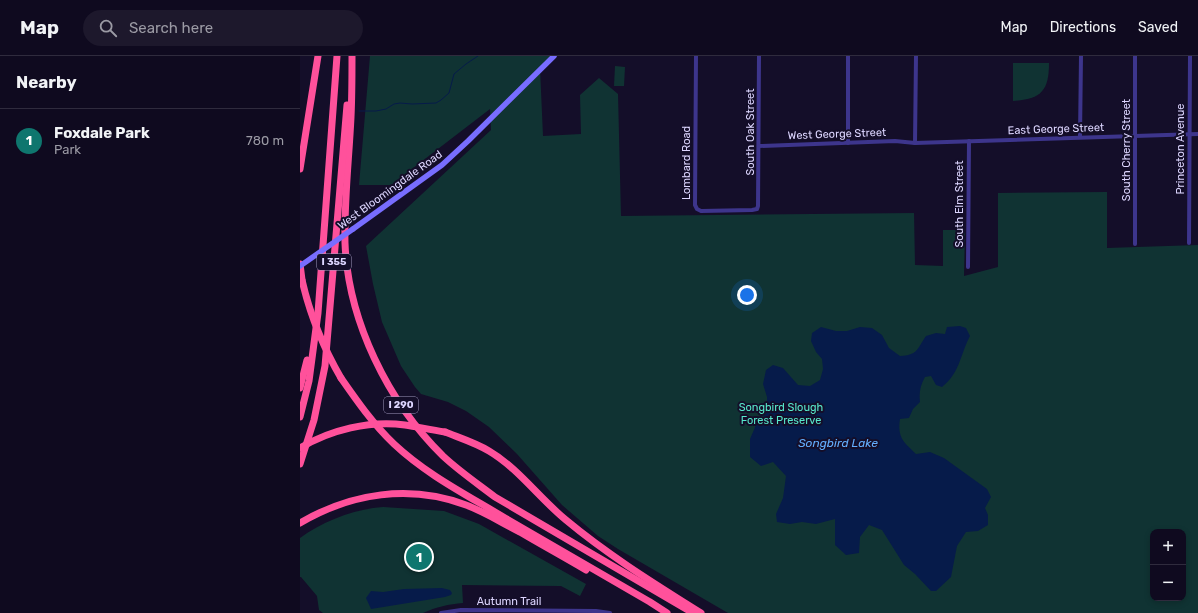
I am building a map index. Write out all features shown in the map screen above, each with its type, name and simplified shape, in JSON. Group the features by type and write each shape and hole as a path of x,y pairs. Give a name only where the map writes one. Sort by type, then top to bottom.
{"highway":[{"path":"300,169 318,56"},
{"name":"I 355","path":"300,417 309,381 318,313 337,56"},
{"name":"I 355","path":"300,464 316,415 326,366 352,56"},
{"name":"I 290","path":"352,56 351,116 345,209 346,251 352,289 359,317 372,353 386,381 403,408 424,434 443,455 476,482 496,497 693,613"},
{"name":"I 290","path":"300,265 302,280 318,333 330,358 341,378 373,422 394,444 420,465 463,493 667,613"},
{"path":"300,388 318,313"},
{"path":"300,448 310,442 336,432 365,425 404,425 445,432 467,440 490,451 514,470 565,520 623,563 701,613"},
{"path":"300,524 333,506 370,496 413,494 450,499 484,512 635,598 667,613"}],"street":[{"name":"West Bloomingdale Road","path":"300,265 442,165 554,56"},
{"name":"Lombard Road","path":"696,56 696,207 701,211 757,209"},
{"name":"South Oak Street","path":"757,209 759,56"},
{"path":"848,56 848,143"},
{"path":"915,144 916,56"},
{"path":"1080,56 1080,137"},
{"name":"South Cherry Street","path":"1135,56 1135,244"},
{"name":"Princeton Avenue","path":"1189,243 1190,56"},
{"name":"East George Street","path":"915,144 1198,134"},
{"name":"West George Street","path":"759,146 895,141 915,144"},
{"name":"South Elm Street","path":"968,267 969,141"},
{"name":"Autumn Trail","path":"441,613 596,611 610,613"}],"green space":[{"name":"Songbird Slough Forest Preserve","path":"370,56 551,56 540,68 543,136 581,134 580,95 599,78 618,94 621,216 914,213 915,265 943,266 943,230 965,230 964,276 998,267 998,193 1107,192 1107,248 1198,245 1198,613 728,613 598,536 562,505 517,454 489,427 466,411 448,402 421,394 401,366 382,322 366,246 491,130 490,109 391,185 359,185"},
{"path":"1013,63 1049,63 1049,73 1042,92 1030,98 1013,101"},
{"path":"615,66 625,67 624,86 614,86"},
{"path":"383,507 444,511 479,524 586,584 580,596 561,586 462,585 463,603 443,606 423,613 323,613 319,610 317,596 300,577 300,538 329,521 350,513"}],"water":[{"name":"Songbird Lake","path":"960,326 966,328 970,336 953,376 942,387 936,385 931,376 925,377 920,390 920,402 913,409 909,418 900,419 899,425 902,439 916,454 930,452 944,458 987,489 991,497 985,508 988,515 988,525 978,531 966,532 957,546 951,577 936,591 931,591 904,565 882,530 869,525 860,537 859,553 846,555 835,545 835,519 816,524 802,522 790,524 777,522 776,514 783,498 786,476 773,462 761,466 750,457 750,439 756,425 767,412 767,397 763,384 766,370 773,365 783,368 798,385 810,386 820,380 823,369 822,359 816,352 811,341 812,333 821,327 836,331 847,331 860,327 872,328 882,335 889,348 900,356 914,353 919,348 926,336 936,333 945,334 947,327"},
{"path":"442,588 450,590 452,593 451,595 371,609 366,598 371,591 383,592 404,589"}],"waterway":[{"path":"359,111 376,111 386,109 394,104 400,103 436,103 449,93 454,74 478,56"}],"place":[{"name":"Foxdale Park","path":"419,557"}]}
